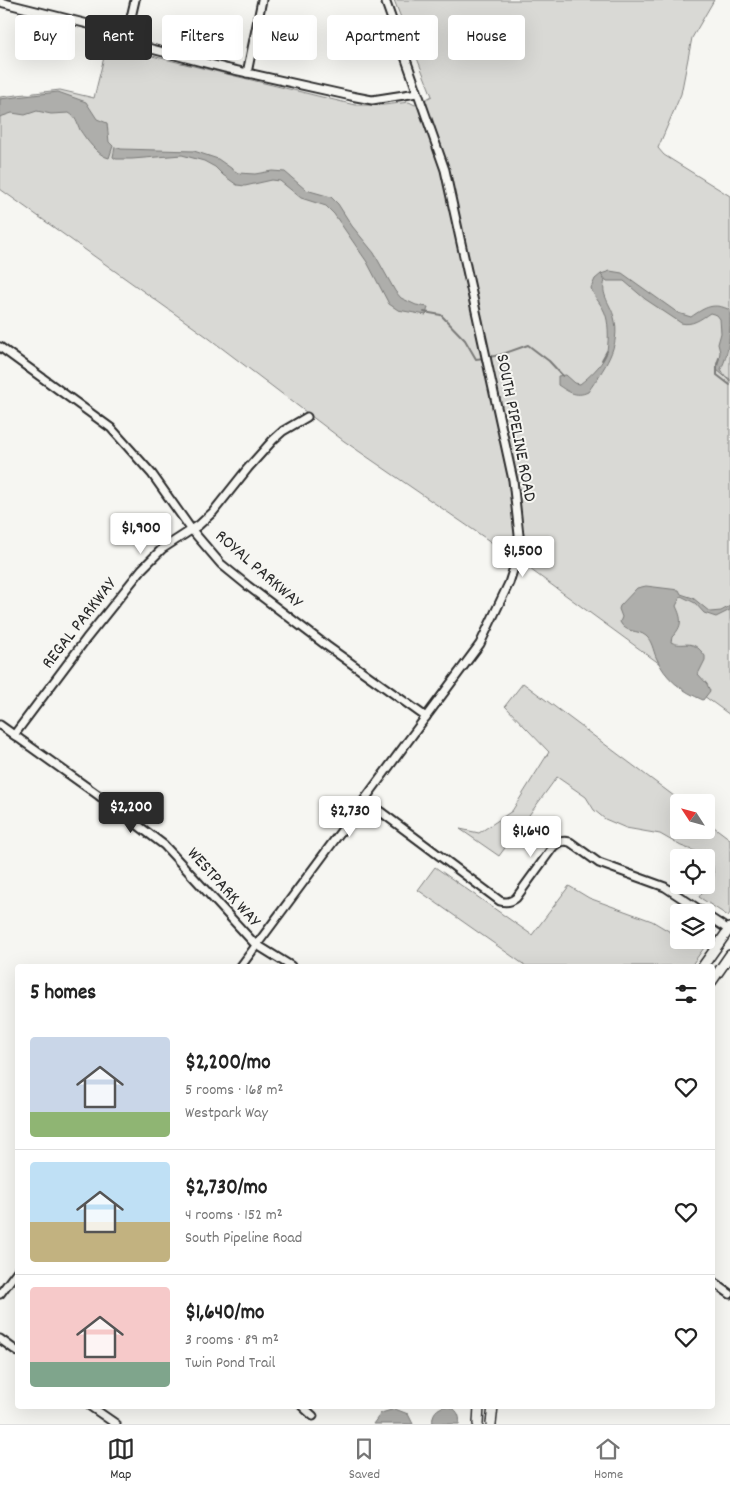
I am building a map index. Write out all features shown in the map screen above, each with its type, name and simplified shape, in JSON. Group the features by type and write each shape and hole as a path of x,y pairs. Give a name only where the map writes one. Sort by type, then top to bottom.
{"main road":[{"path":"704,964 729,929"},
{"path":"715,977 730,955"},
{"path":"478,1424 479,1409"},
{"path":"491,1424 493,1409"}],"street":[{"path":"132,15 135,0"},
{"path":"246,73 262,0"},
{"name":"SOUTH PIPELINE ROAD","path":"242,964 480,644 506,591 516,564 519,536 513,480 445,170 385,0"},
{"path":"0,2 85,23"},
{"path":"152,49 246,73 372,100 417,93"},
{"name":"ROYAL PARKWAY","path":"0,347 111,428 152,474 190,530 221,564 327,646 426,717"},
{"name":"REGAL PARKWAY","path":"14,735 86,639 142,569 162,549 213,512 273,440 283,431 307,417"},
{"name":"WESTPARK WAY","path":"0,725 164,845 246,936 256,945 288,964"},
{"path":"365,800 500,902 506,903 516,898 553,847 558,842 565,840 599,863 664,887 690,904"},
{"path":"715,920 729,929"},
{"path":"0,1294 15,1274"},
{"path":"715,1283 730,1294"},
{"path":"0,1338 15,1350"},
{"path":"94,1409 116,1424"},
{"path":"305,1409 313,1416"}],"shaded area":[{"path":"394,0 714,0 692,38 681,94 658,148 664,155 730,196 730,715 523,564 344,441 206,336 0,189 0,97 60,90 94,98 103,60 152,60 152,56 162,58 162,60 169,60 355,105 384,105 409,102 415,105 432,96 418,60 438,60 438,15 400,15"},
{"path":"58,92 86,102 97,119 107,123 109,142 113,146 109,158 93,147 80,130 75,118 69,113 51,114 37,111 25,115 12,113 0,117 0,99"},
{"path":"115,147 121,149 194,151 218,159 238,173 285,172 306,190 331,197 338,204 352,226 374,253 395,291 401,298 416,305 428,307 426,315 398,310 389,304 367,262 334,214 326,206 301,198 280,181 272,180 245,186 237,185 215,167 204,161 182,155 116,159 113,157"},
{"path":"610,271 622,273 678,313 691,317 705,308 714,306 730,310 728,348 721,369 730,381 717,370 720,352 718,344 721,333 720,319 717,315 710,313 693,323 681,323 645,299 624,281 607,281 601,274"},
{"path":"601,274 605,281 605,295 614,317 616,328 613,348 600,375 588,392 576,394 558,385 558,376 566,375 575,383 580,384 598,367 607,351 608,330 606,316 591,288 595,279"},
{"path":"646,586 679,590 681,594 693,598 710,612 721,611 730,606 730,610 716,617 704,613 695,603 681,596 676,606 680,626 672,637 671,642 696,646 705,656 698,674 707,684 710,691 703,700 688,693 669,678 660,665 646,636 625,628 620,622 622,617 619,609 620,606 637,588"},
{"path":"523,683 671,794 670,839 715,839 715,828 730,839 730,913 728,916 715,907 715,904 710,904 699,897 701,894 715,894 715,849 689,849 660,834 626,828 605,819 594,810 586,797 557,777 499,856 460,829 479,833 512,811 549,752 505,706"},
{"path":"435,867 532,935 569,886 589,898 652,921 670,932 670,949 703,949 692,964 523,964 418,890"},
{"path":"395,1409 408,1414 413,1424 373,1424 381,1413"},
{"path":"439,1409 454,1409 459,1418 459,1424 433,1424 433,1417"}],"waterway":[{"path":"424,312 441,315 465,340 476,359 484,358"},
{"path":"489,357 528,345 549,361 563,376"},
{"path":"602,360 607,351"},
{"path":"719,358 717,375 730,385"}]}
